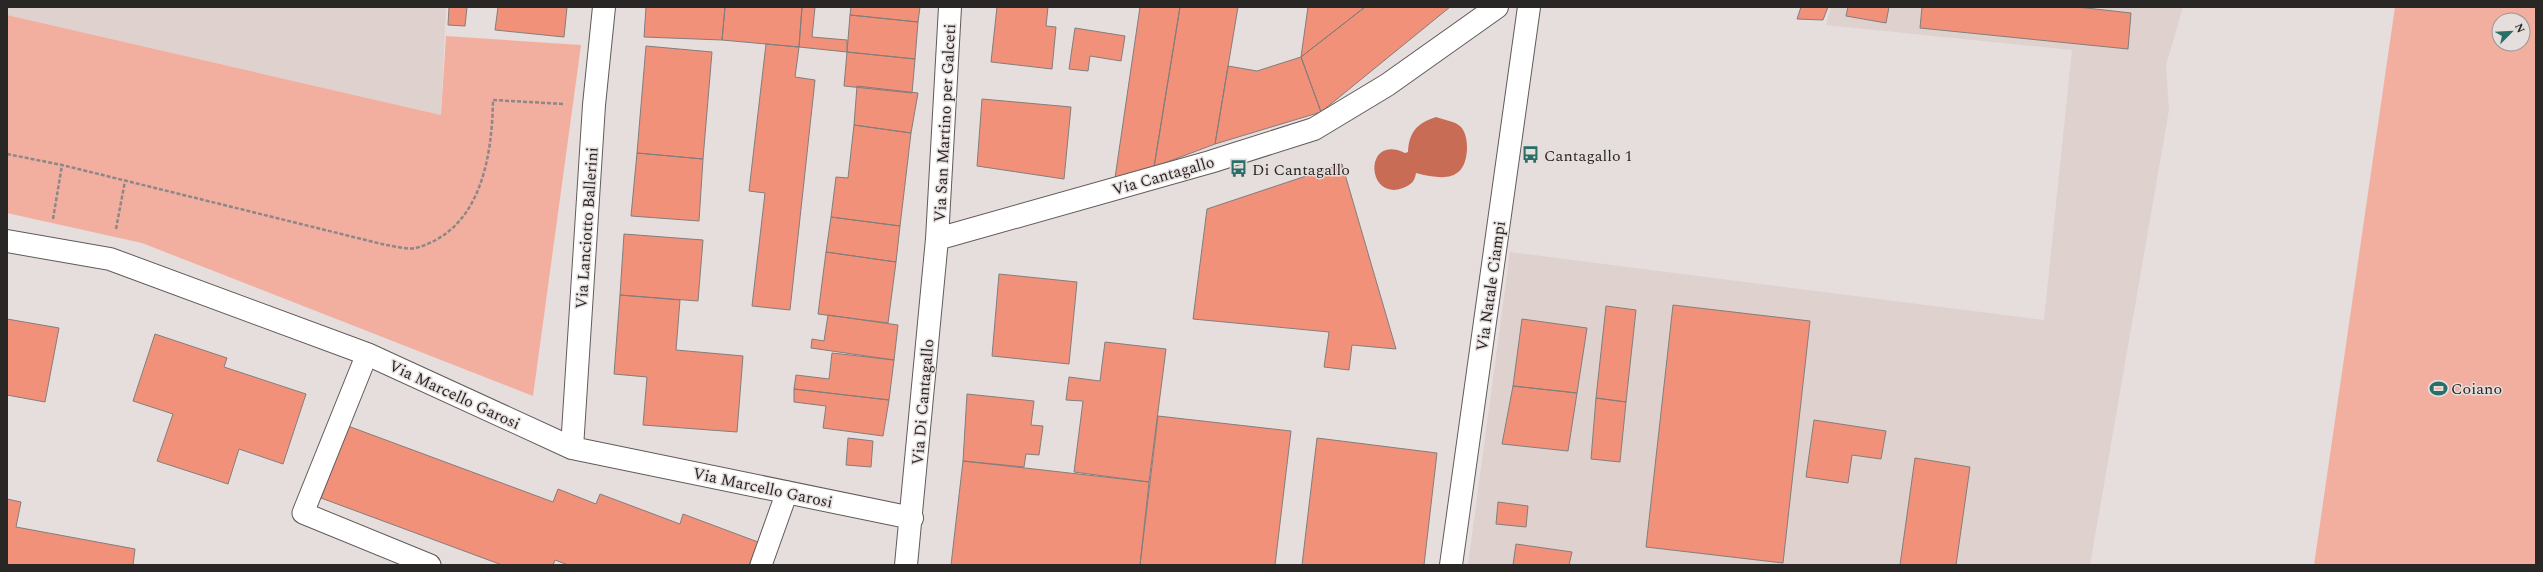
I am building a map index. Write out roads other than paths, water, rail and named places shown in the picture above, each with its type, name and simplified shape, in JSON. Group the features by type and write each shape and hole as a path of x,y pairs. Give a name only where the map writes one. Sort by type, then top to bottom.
{"street":[{"name":"Via Lanciotto Ballerini","path":"572,448 594,105 604,7"},
{"name":"Via San Martino per Galceti","path":"937,239 950,7"},
{"name":"Via Cantagallo","path":"937,239 1210,162 1314,129 1387,86 1497,7"},
{"name":"Via Natale Ciampi","path":"1451,565 1529,7"},
{"name":"Via Di Cantagallo","path":"906,565 912,518 937,239"},
{"name":"Via Marcello Garosi","path":"7,241 110,259 366,354 572,448 912,518"}],"lane":[{"path":"366,354 303,513 430,565"},
{"path":"762,565 787,492"}],"place":[{"name":"Cantagallo 1","path":"1531,155"},
{"name":"Di Cantagallo","path":"1239,169"},
{"name":"Coiano","path":"2438,388"}]}
